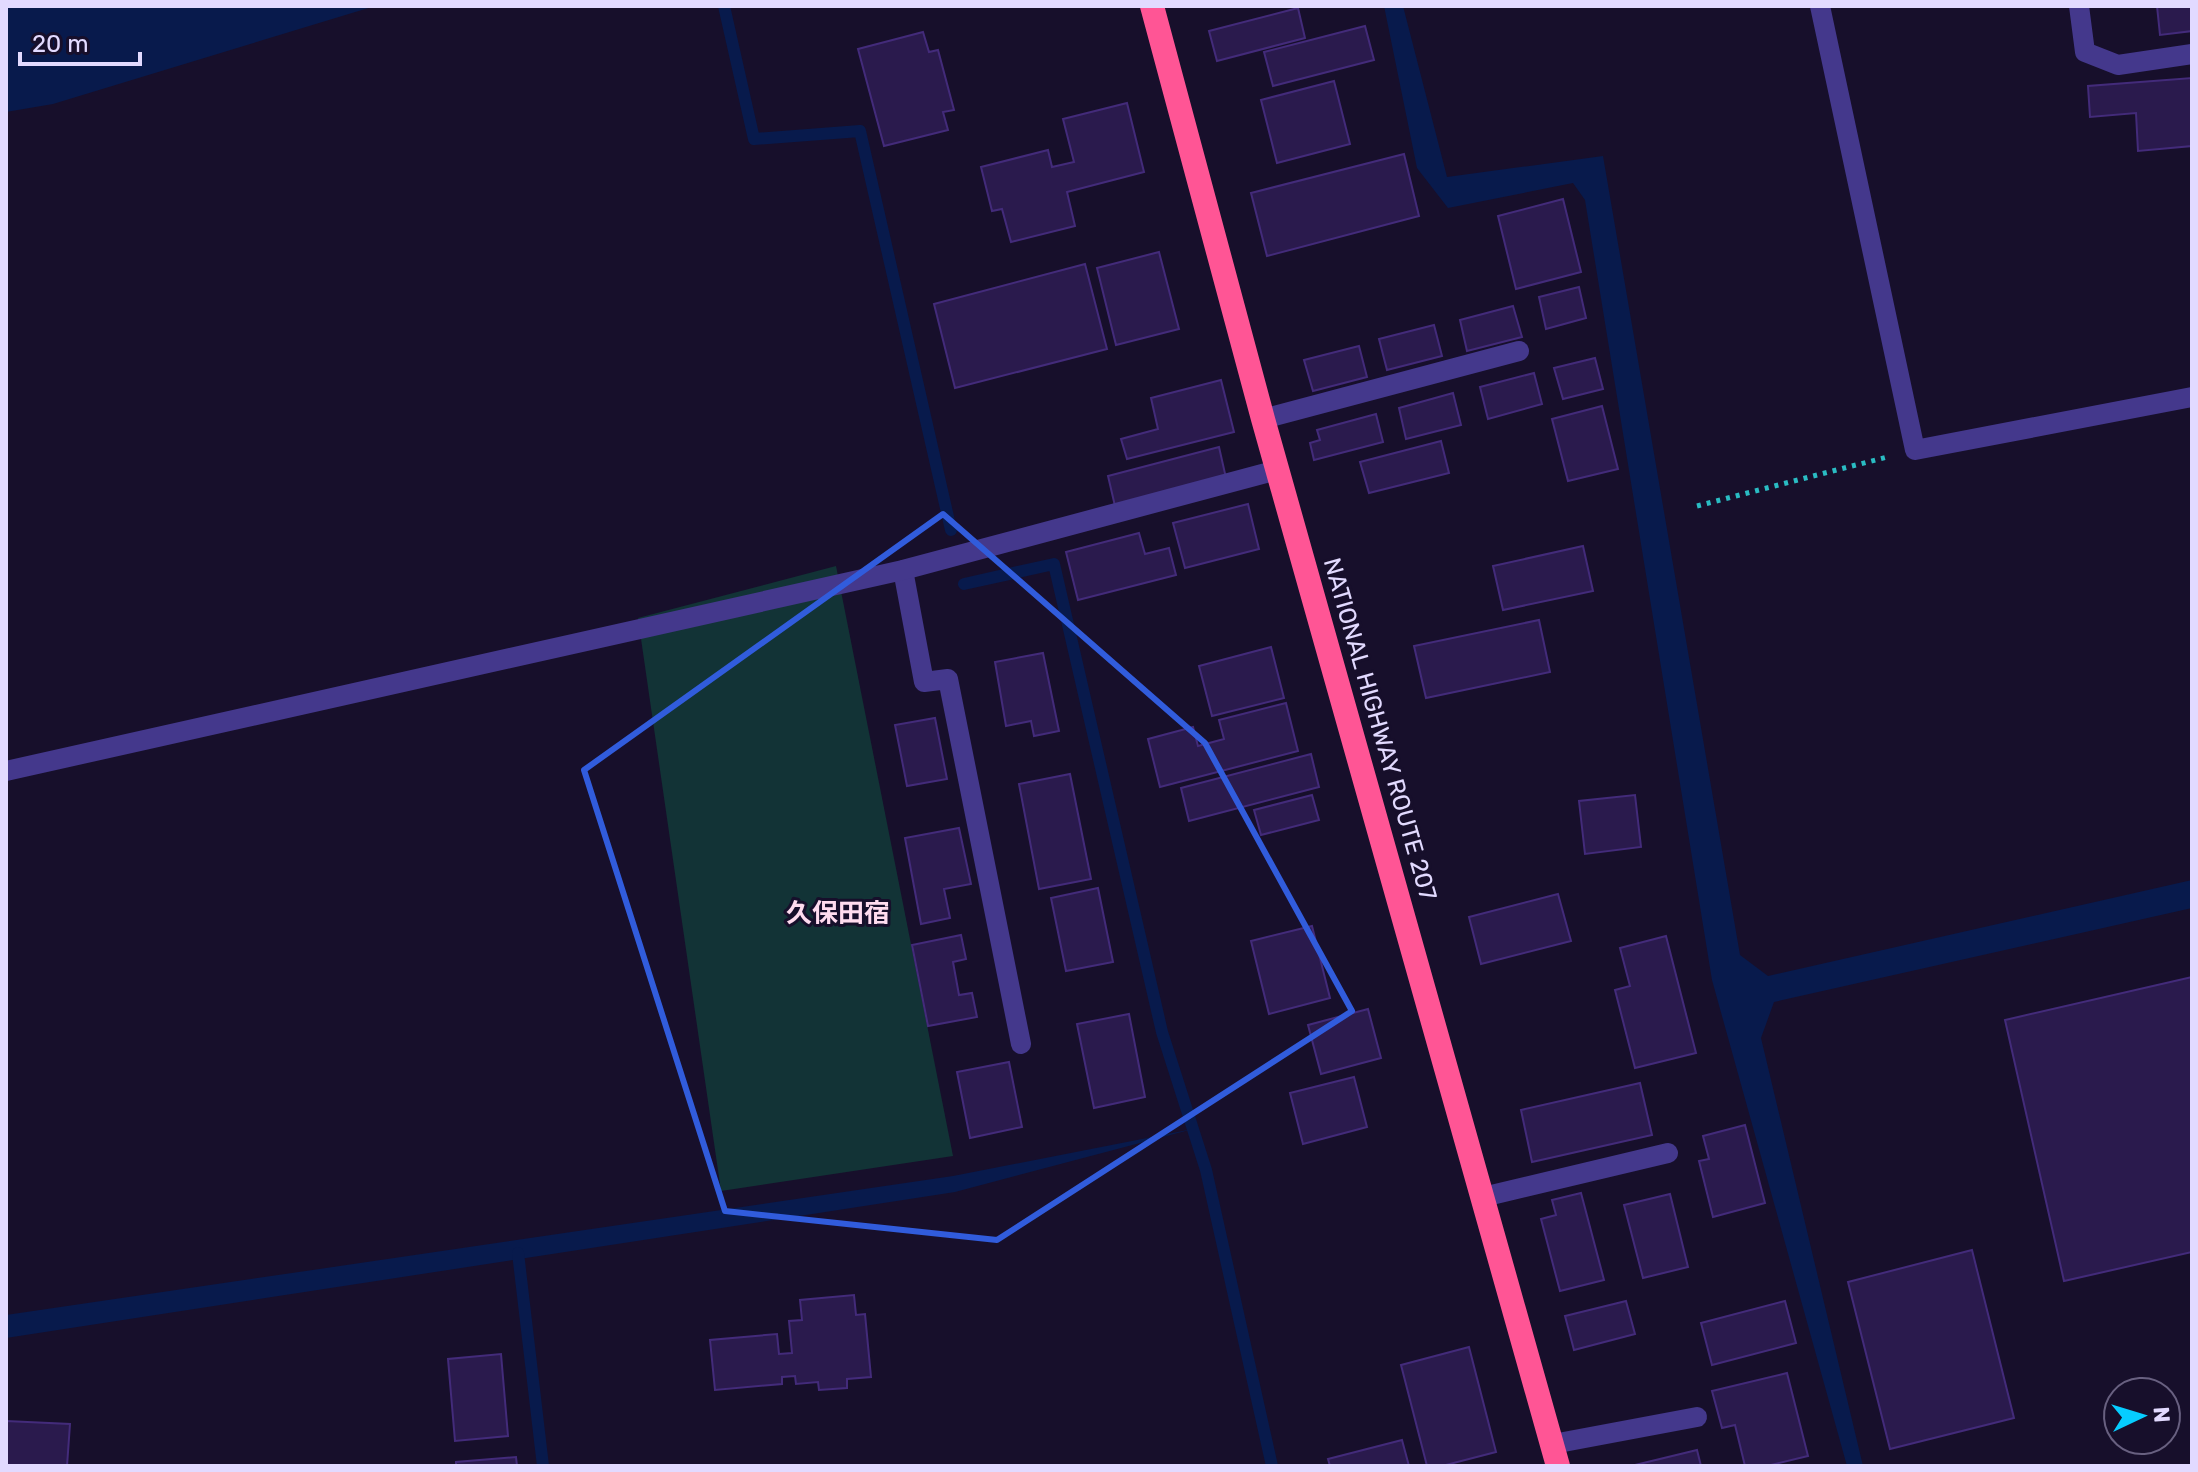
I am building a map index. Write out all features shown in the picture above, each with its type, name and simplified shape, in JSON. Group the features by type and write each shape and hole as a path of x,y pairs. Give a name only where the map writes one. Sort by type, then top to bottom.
{"highway":[{"name":"NATIONAL HIGHWAY ROUTE 207","path":"1152,6 1277,470 1556,1455"}],"street":[{"path":"1820,6 1915,450 2192,397"},
{"path":"2079,6 2085,52 2118,65 2192,54"},
{"path":"1263,419 1519,351"},
{"path":"6,771 903,570 1277,470"},
{"path":"903,570 924,682 948,679 1021,1044"},
{"path":"1483,1197 1668,1153"},
{"path":"1556,1455 1697,1417"}],"path":[{"path":"1697,506 1915,450"}],"highlighted area":[{"path":"943,514 1205,743 1352,1011 997,1240 725,1211 584,770"}],"green space":[{"path":"836,566 953,1156 721,1191 638,618"}],"water":[{"path":"375,6 53,104 6,112 6,8"},
{"path":"1384,6 1403,6 1447,177 1603,156 1740,955 1768,976 2192,880 2192,908 1774,1002 1761,1038 1863,1466 1847,1466 1712,980 1585,200 1573,183 1448,208 1417,168"},
{"path":"1193,1129 955,1192 6,1338 6,1315 953,1176"}],"building":[{"path":"2157,6 2192,6 2192,31 2160,35"},
{"path":"1298,8 1305,38 1217,61 1209,31"},
{"path":"1365,26 1374,60 1273,86 1264,52"},
{"path":"923,32 929,52 938,50 954,110 943,112 948,130 884,146 858,49"},
{"path":"2192,78 2192,146 2138,151 2136,113 2090,117 2088,86"},
{"path":"1334,81 1350,144 1277,163 1261,100"},
{"path":"1127,103 1144,172 1067,192 1075,226 1011,242 1002,209 992,211 981,167 1048,150 1052,167 1074,162 1063,119"},
{"path":"1404,154 1419,216 1267,256 1251,193"},
{"path":"1563,199 1581,272 1516,289 1498,216"},
{"path":"1159,252 1179,329 1116,345 1097,268"},
{"path":"1085,264 1107,349 955,388 934,304"},
{"path":"1579,287 1586,318 1546,329 1539,297"},
{"path":"1513,306 1522,337 1467,351 1460,320"},
{"path":"1434,325 1442,356 1387,370 1379,339"},
{"path":"1359,346 1367,377 1313,391 1304,360"},
{"path":"1595,358 1603,389 1563,399 1554,368"},
{"path":"1534,373 1542,404 1488,419 1480,387"},
{"path":"1221,380 1234,432 1127,459 1121,439 1158,429 1151,398"},
{"path":"1453,393 1461,425 1406,439 1399,408"},
{"path":"1602,406 1618,469 1568,481 1552,419"},
{"path":"1376,414 1383,442 1314,460 1310,443 1320,440 1317,430"},
{"path":"1441,441 1449,473 1369,493 1360,462"},
{"path":"1219,447 1226,478 1115,506 1108,476"},
{"path":"1248,504 1259,549 1185,568 1173,523"},
{"path":"1139,533 1145,554 1169,548 1176,575 1078,600 1066,552"},
{"path":"1583,546 1593,591 1503,610 1493,566"},
{"path":"1539,620 1550,672 1426,698 1414,646"},
{"path":"1271,647 1284,698 1212,716 1199,666"},
{"path":"1043,653 1059,731 1034,736 1031,721 1006,726 995,662"},
{"path":"1286,703 1298,751 1160,787 1148,739 1193,727 1198,746 1224,739 1219,720"},
{"path":"935,718 947,779 907,786 895,725"},
{"path":"1311,754 1319,787 1189,821 1181,788"},
{"path":"1070,774 1091,879 1039,889 1019,784"},
{"path":"1312,795 1319,820 1261,835 1254,810"},
{"path":"1635,795 1641,847 1585,854 1579,801"},
{"path":"959,828 971,884 944,889 950,918 921,924 905,838"},
{"path":"1098,888 1113,962 1066,971 1051,898"},
{"path":"1558,894 1571,941 1481,964 1469,917"},
{"path":"1312,926 1330,998 1269,1014 1251,941"},
{"path":"961,935 966,959 953,962 959,995 972,993 977,1017 928,1026 912,945"},
{"path":"1666,936 1696,1053 1635,1068 1615,990 1630,986 1620,948"},
{"path":"2192,977 2192,1252 2064,1281 2005,1020"},
{"path":"1368,1009 1381,1058 1321,1074 1308,1025"},
{"path":"1129,1014 1145,1097 1094,1108 1077,1024"},
{"path":"1009,1062 1022,1127 970,1138 957,1072"},
{"path":"1354,1077 1367,1127 1303,1144 1290,1093"},
{"path":"1640,1083 1652,1135 1532,1162 1521,1110"},
{"path":"1745,1125 1765,1203 1713,1217 1699,1161 1709,1159 1703,1136"},
{"path":"1581,1193 1604,1280 1560,1291 1541,1219 1556,1215 1552,1200"},
{"path":"1670,1194 1688,1267 1643,1278 1624,1205"},
{"path":"1972,1250 2014,1418 1890,1449 1848,1282"},
{"path":"854,1295 856,1315 865,1314 871,1377 847,1379 847,1388 819,1390 818,1382 796,1384 795,1376 782,1377 782,1384 715,1390 710,1340 777,1334 779,1354 792,1353 789,1321 802,1320 800,1300"},
{"path":"1626,1301 1635,1334 1574,1350 1565,1316"},
{"path":"1785,1301 1796,1343 1712,1365 1701,1323"},
{"path":"1469,1347 1496,1452 1442,1466 1427,1466 1401,1365"},
{"path":"501,1354 508,1436 455,1441 448,1359"},
{"path":"1787,1373 1808,1456 1767,1466 1745,1466 1735,1425 1722,1428 1712,1391"},
{"path":"6,1421 70,1424 67,1466 6,1466"},
{"path":"1402,1440 1409,1466 1330,1466 1328,1459"},
{"path":"1697,1450 1701,1466 1635,1465"},
{"path":"516,1457 517,1466 456,1466 456,1462"}],"waterway":[{"path":"724,6 754,139 860,131 951,530"},
{"path":"964,584 1054,564 1162,1032 1206,1170 1272,1466"},
{"path":"518,1253 543,1466"}],"district":[{"name":"久保田宿","path":"838,913"}]}
